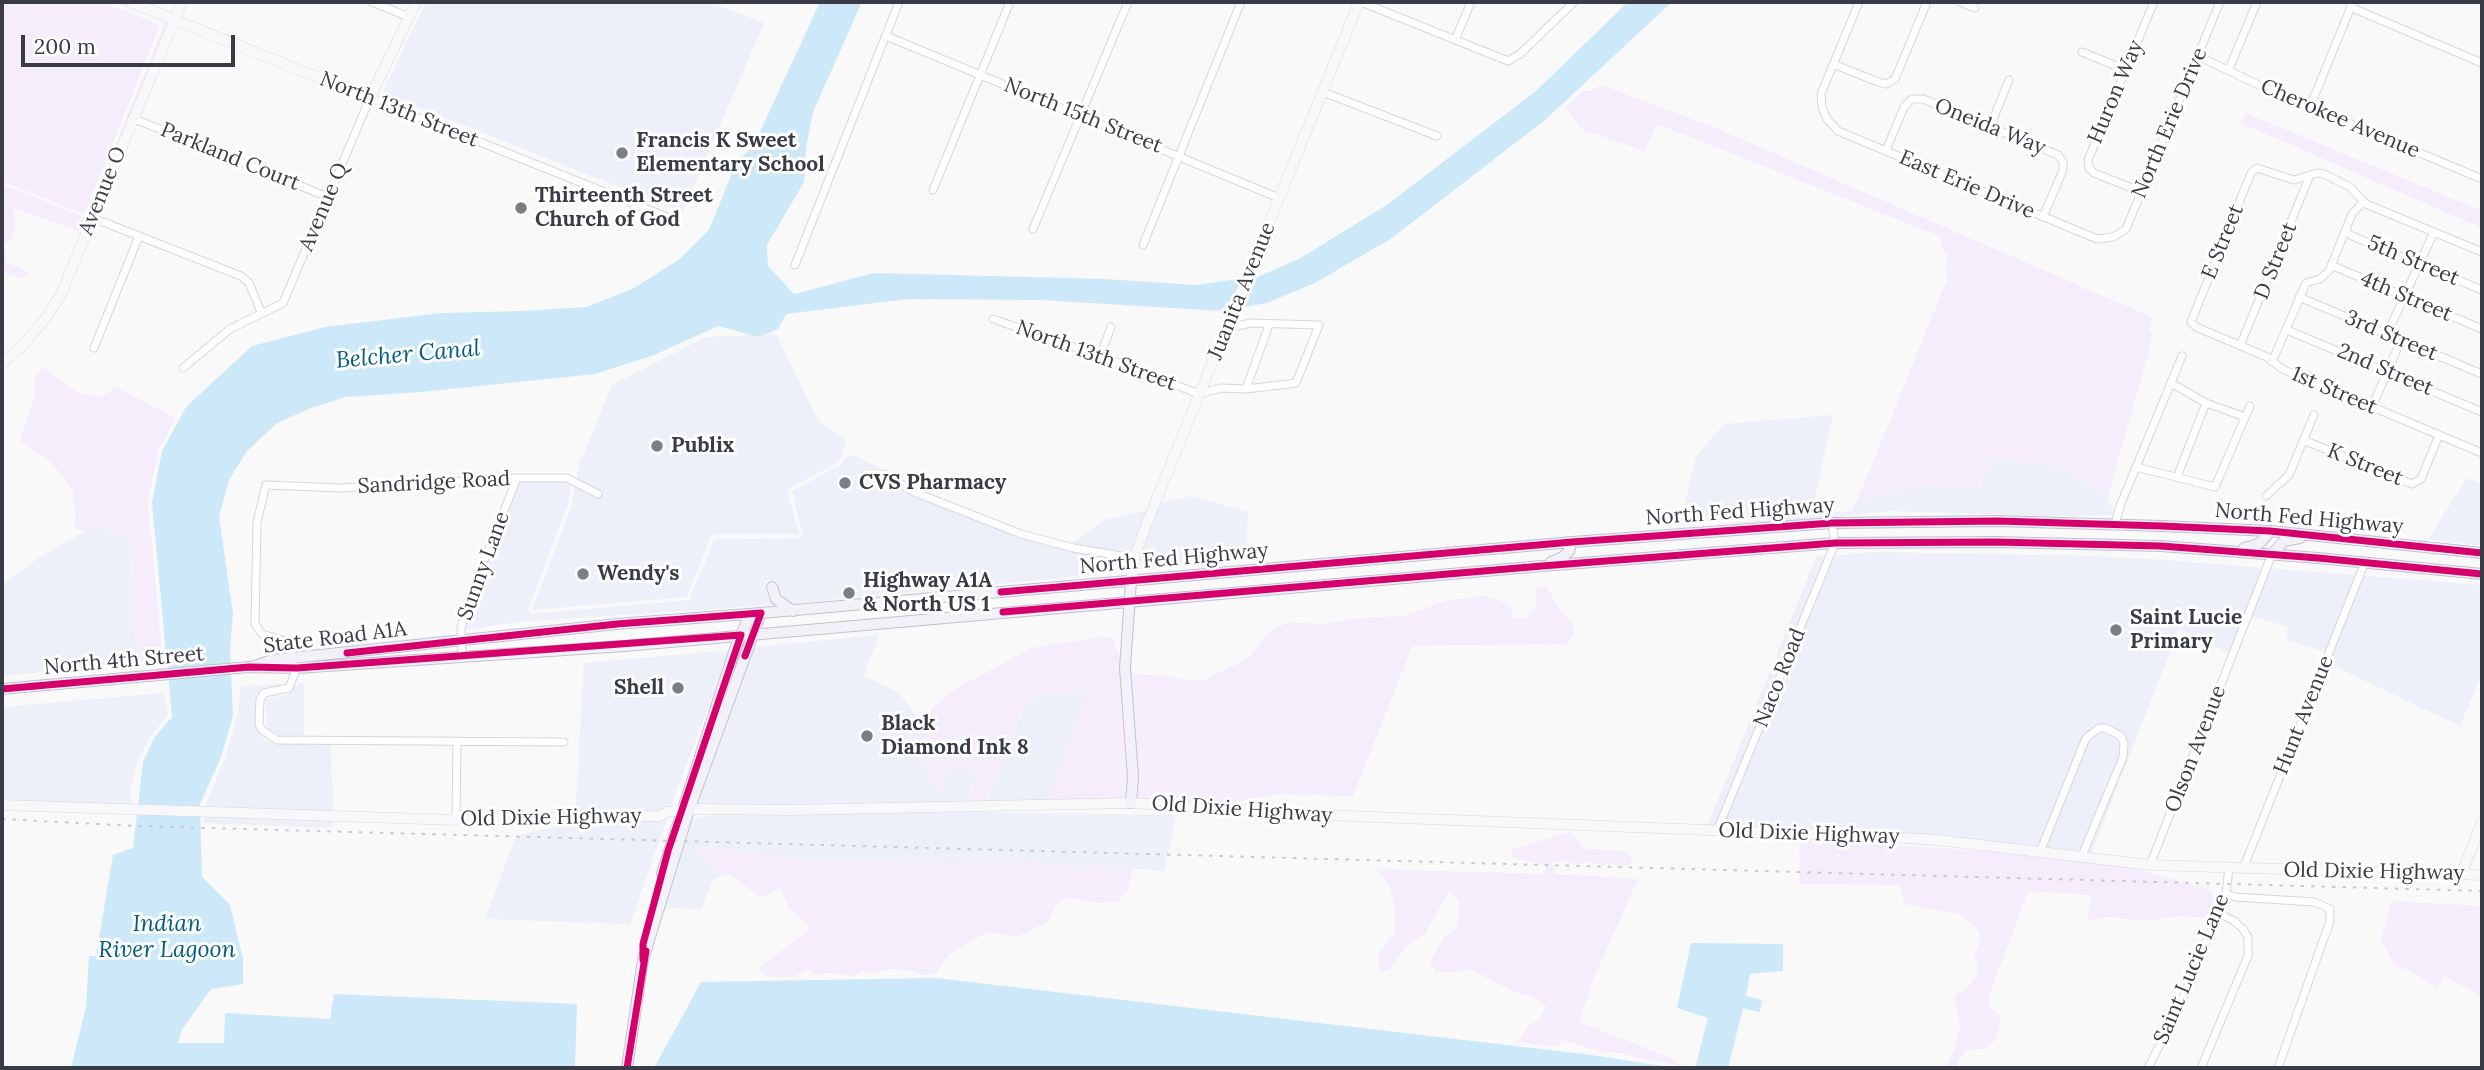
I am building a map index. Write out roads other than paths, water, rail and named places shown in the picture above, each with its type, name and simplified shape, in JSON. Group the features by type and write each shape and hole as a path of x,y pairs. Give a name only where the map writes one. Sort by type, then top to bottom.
{"main road":[{"name":"North Fed Highway","path":"756,614 1572,542 1832,523 2011,521 2270,531 2482,553"},
{"path":"2231,550 2254,546 2270,531"},
{"path":"2272,554 2284,541 2314,536"},
{"path":"1542,566 1563,556 1572,542"},
{"name":"North Fed Highway","path":"741,635 1835,543 2060,542 2231,550 2482,574"},
{"path":"1131,581 1125,668 1133,776 1131,803"},
{"path":"772,587 776,599 793,611"},
{"name":"State Road A1A","path":"295,663 617,624 756,614"},
{"path":"645,946 688,813 753,634 756,614"},
{"path":"627,1068 645,946 679,815 741,635 756,614"},
{"name":"State Road A1A","path":"249,667 462,656 741,635"},
{"name":"North 4th Street","path":"2,689 249,667"}],"street":[{"name":"North 13th Street","path":"130,2 667,217"},
{"name":"Avenue O","path":"2,364 23,345 61,293 182,2"},
{"path":"372,2 409,17"},
{"name":"Avenue Q","path":"183,368 230,329 278,306 286,297 370,98 416,2"},
{"path":"795,265 900,2"},
{"path":"933,190 1010,2"},
{"path":"1033,229 1128,2"},
{"path":"1143,245 1241,2"},
{"path":"1360,2 1508,61 1520,54 1574,2"},
{"name":"Juanita Avenue","path":"1131,581 1134,558 1360,2"},
{"path":"1455,40 1471,2"},
{"path":"1859,2 1833,64 1886,84 1895,79 1927,2"},
{"path":"1960,2 1975,8"},
{"name":"Huron Way","path":"2142,192 2094,173 2089,169 2088,160 2154,2"},
{"name":"North Erie Drive","path":"2113,237 2126,229 2220,2"},
{"path":"2228,69 2257,2"},
{"path":"2310,107 2352,4 2482,63"},
{"name":"North 15th Street","path":"886,36 1279,198"},
{"path":"2082,52 2126,70"},
{"name":"Cherokee Avenue","path":"2198,56 2482,180"},
{"name":"East Erie Drive","path":"1833,64 1821,94 1827,119 1838,131 2097,239 2113,237"},
{"path":"1990,127 2009,80"},
{"path":"1323,92 1437,136"},
{"name":"Oneida Way","path":"1886,150 1904,107 1912,99 1923,99 2058,155 2063,162 2063,170 2043,217"},
{"name":"Parkland Court","path":"132,118 328,197"},
{"name":"E Street","path":"2191,321 2251,173 2261,167 2294,180 2310,175"},
{"path":"2310,175 2320,173 2344,184 2363,202 2482,252"},
{"name":"D Street","path":"2240,346 2310,175"},
{"path":"2272,362 2306,283 2325,276 2352,214 2363,202"},
{"path":"93,218 241,276 249,283 261,312"},
{"name":"5th Street","path":"2345,231 2482,290"},
{"path":"2387,334 2434,232"},
{"path":"94,348 139,236"},
{"name":"4th Street","path":"2330,265 2482,329"},
{"name":"3rd Street","path":"2299,297 2482,374"},
{"name":"North 13th Street","path":"993,319 1199,394"},
{"name":"1st Street","path":"2191,321 2196,327 2240,346 2282,369 2482,453"},
{"path":"1199,394 1221,388 1246,389 1297,383 1319,325 1251,323 1227,328"},
{"path":"1246,389 1269,325"},
{"path":"1100,356 1111,327"},
{"name":"2nd Street","path":"2287,330 2482,412"},
{"path":"2372,407 2401,340"},
{"path":"2115,524 2182,356"},
{"path":"2171,383 2206,403 2245,417"},
{"path":"2177,477 2206,403"},
{"path":"2136,467 2215,487 2250,406"},
{"name":"K Street","path":"2266,496 2289,475 2314,415"},
{"name":"K Street","path":"2304,440 2412,484 2425,472 2439,435"},
{"name":"K Street","path":"2294,464 2297,477"},
{"path":"886,474 914,492 1021,534 1073,548 1134,558"},
{"name":"Sandridge Road","path":"295,663 286,641 262,634 255,624 257,522 267,485 340,488 517,478 567,478 598,494"},
{"name":"Sunny Lane","path":"462,656 462,619 517,478"},
{"path":"1832,523 1835,543"},
{"name":"Naco Road","path":"1717,831 1835,543"},
{"name":"Olson Avenue","path":"2150,865 2272,554"},
{"name":"Hunt Avenue","path":"2243,869 2365,562"},
{"path":"295,663 289,688 261,695 259,724 268,736 285,740 564,742"},
{"path":"2040,852 2087,738 2099,728 2105,728 2121,736 2124,743 2123,757 2081,858"},
{"path":"456,820 457,741"},
{"name":"Old Dixie Highway","path":"2,805 456,820 660,816 667,812 693,809 789,810 1131,803 1324,815 1887,837 2150,865 2482,874"},
{"path":"2461,875 2482,822"},
{"name":"Saint Lucie Lane","path":"2148,1068 2179,1007 2226,894 2229,868"},
{"path":"2226,894 2235,897 2314,902 2330,909 2330,921 2278,1068"},
{"path":"2201,1068 2248,956 2248,937 2243,929 2217,912"}],"water":[{"name":"Indian River Lagoon","path":"820,2 862,2 813,112 806,148 804,182 767,245 768,266 794,294 874,273 1105,279 1195,285 1260,276 1299,259 1388,204 1536,91 1628,2 1672,2 1545,120 1392,238 1315,283 1267,303 1222,311 1041,300 908,299 786,314 778,329 759,337 718,326 654,355 595,374 346,397 277,423 247,451 229,480 219,516 233,614 230,649 233,716 221,757 200,804 202,877 230,905 243,959 243,984 211,989 181,1031 178,1043 224,1043 225,1013 330,1019 334,994 577,1004 575,1068 71,1068 86,1007 89,956 96,956 113,855 133,848 143,762 154,738 172,717 152,503 162,451 186,407 252,346 325,327 441,313 587,307 634,288 680,259 709,230 737,161 753,147"},
{"path":"1691,943 1783,944 1783,971 1750,974 1746,996 1762,1000 1760,1012 1743,1008 1728,1068 1695,1068 1708,1018 1677,1008"},
{"path":"936,978 1592,1055 1675,1068 654,1068 701,982"}],"railway":[{"path":"2,819 136,826 2482,891"}],"place":[{"name":"Francis K Sweet Elementary School","path":"622,153"},
{"name":"Thirteenth Street Church of God","path":"521,208"},
{"name":"Publix","path":"657,446"},
{"name":"CVS Pharmacy","path":"845,483"},
{"name":"Wendy's","path":"583,574"},
{"name":"Highway A1A & North US 1","path":"849,593"},
{"name":"Saint Lucie Primary","path":"2116,630"},
{"name":"Shell","path":"678,688"},
{"name":"Black Diamond Ink 8","path":"867,736"}],"water label":[{"name":"Belcher Canal","path":"408,355"}]}
